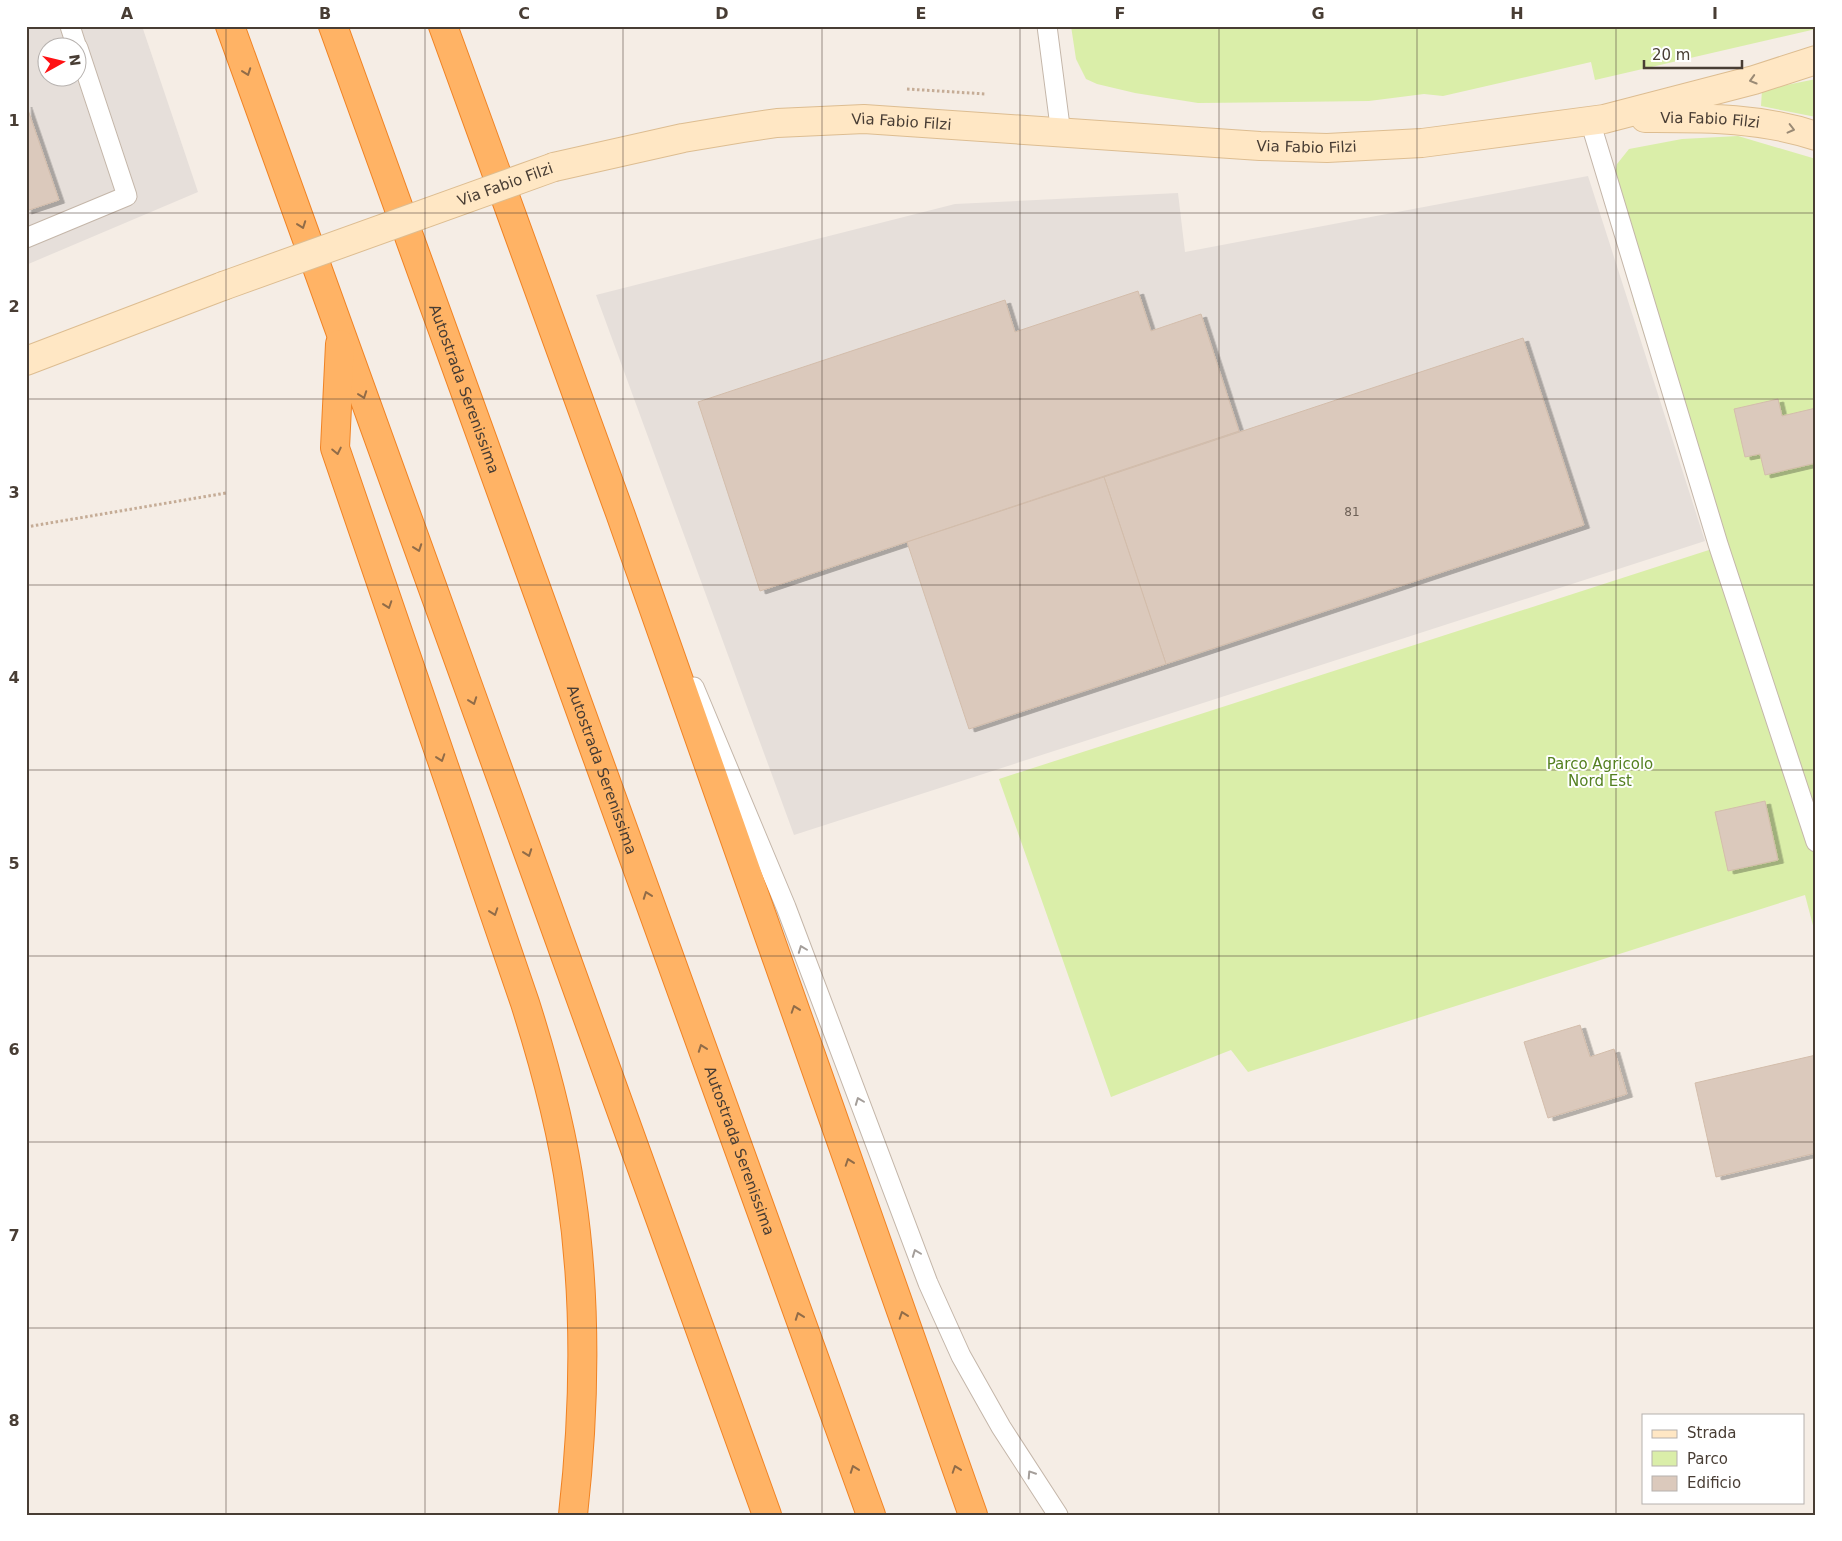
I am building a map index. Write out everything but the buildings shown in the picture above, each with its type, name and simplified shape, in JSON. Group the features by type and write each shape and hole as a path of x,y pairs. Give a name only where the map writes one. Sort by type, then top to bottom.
{"highway":[{"path":"230,26 767,1515"},
{"name":"Autostrada Serenissima","path":"333,26 871,1515"},
{"path":"443,26 620,513 973,1515"},
{"path":"340,332 335,448 525,1003 545,1066 560,1129 571,1194 583,1324 580,1456 573,1515"}],"street":[{"name":"Via Fabio Filzi","path":"26,361 223,286 554,167 683,138 777,123 886,119 1061,134 1251,145 1362,147 1422,143 1597,120 1754,80 1816,60"},
{"name":"Via Fabio Filzi","path":"1597,120 1744,119 1771,123 1816,136"}],"lane":[{"path":"70,26 74,38"},
{"path":"1047,26 1061,134"},
{"path":"26,238 127,196 88,81"},
{"path":"1597,120 1718,544 1816,842"},
{"path":"620,513 786,907 928,1283 961,1356 1001,1427 1058,1515"}],"path":[{"path":"26,526 226,493"}],"shaded area":[{"path":"26,26 142,26 198,192 26,265"},
{"path":"1588,176 1705,541 794,835 596,295 955,204 1178,193 1185,252"}],"green space":[{"path":"1071,26 1816,26 1816,29 1595,80 1591,62 1443,96 1424,94 1369,101 1198,103 1135,93 1097,84 1086,79 1076,59"},
{"path":"1816,79 1816,117 1761,106 1762,90"},
{"name":"Parco Agricolo Nord Est","path":"1738,136 1816,159 1816,937 1805,895 1248,1072 1231,1050 1111,1097 999,779 1712,549 1633,300 1648,295 1615,175 1617,164 1629,149 1682,139"}]}
